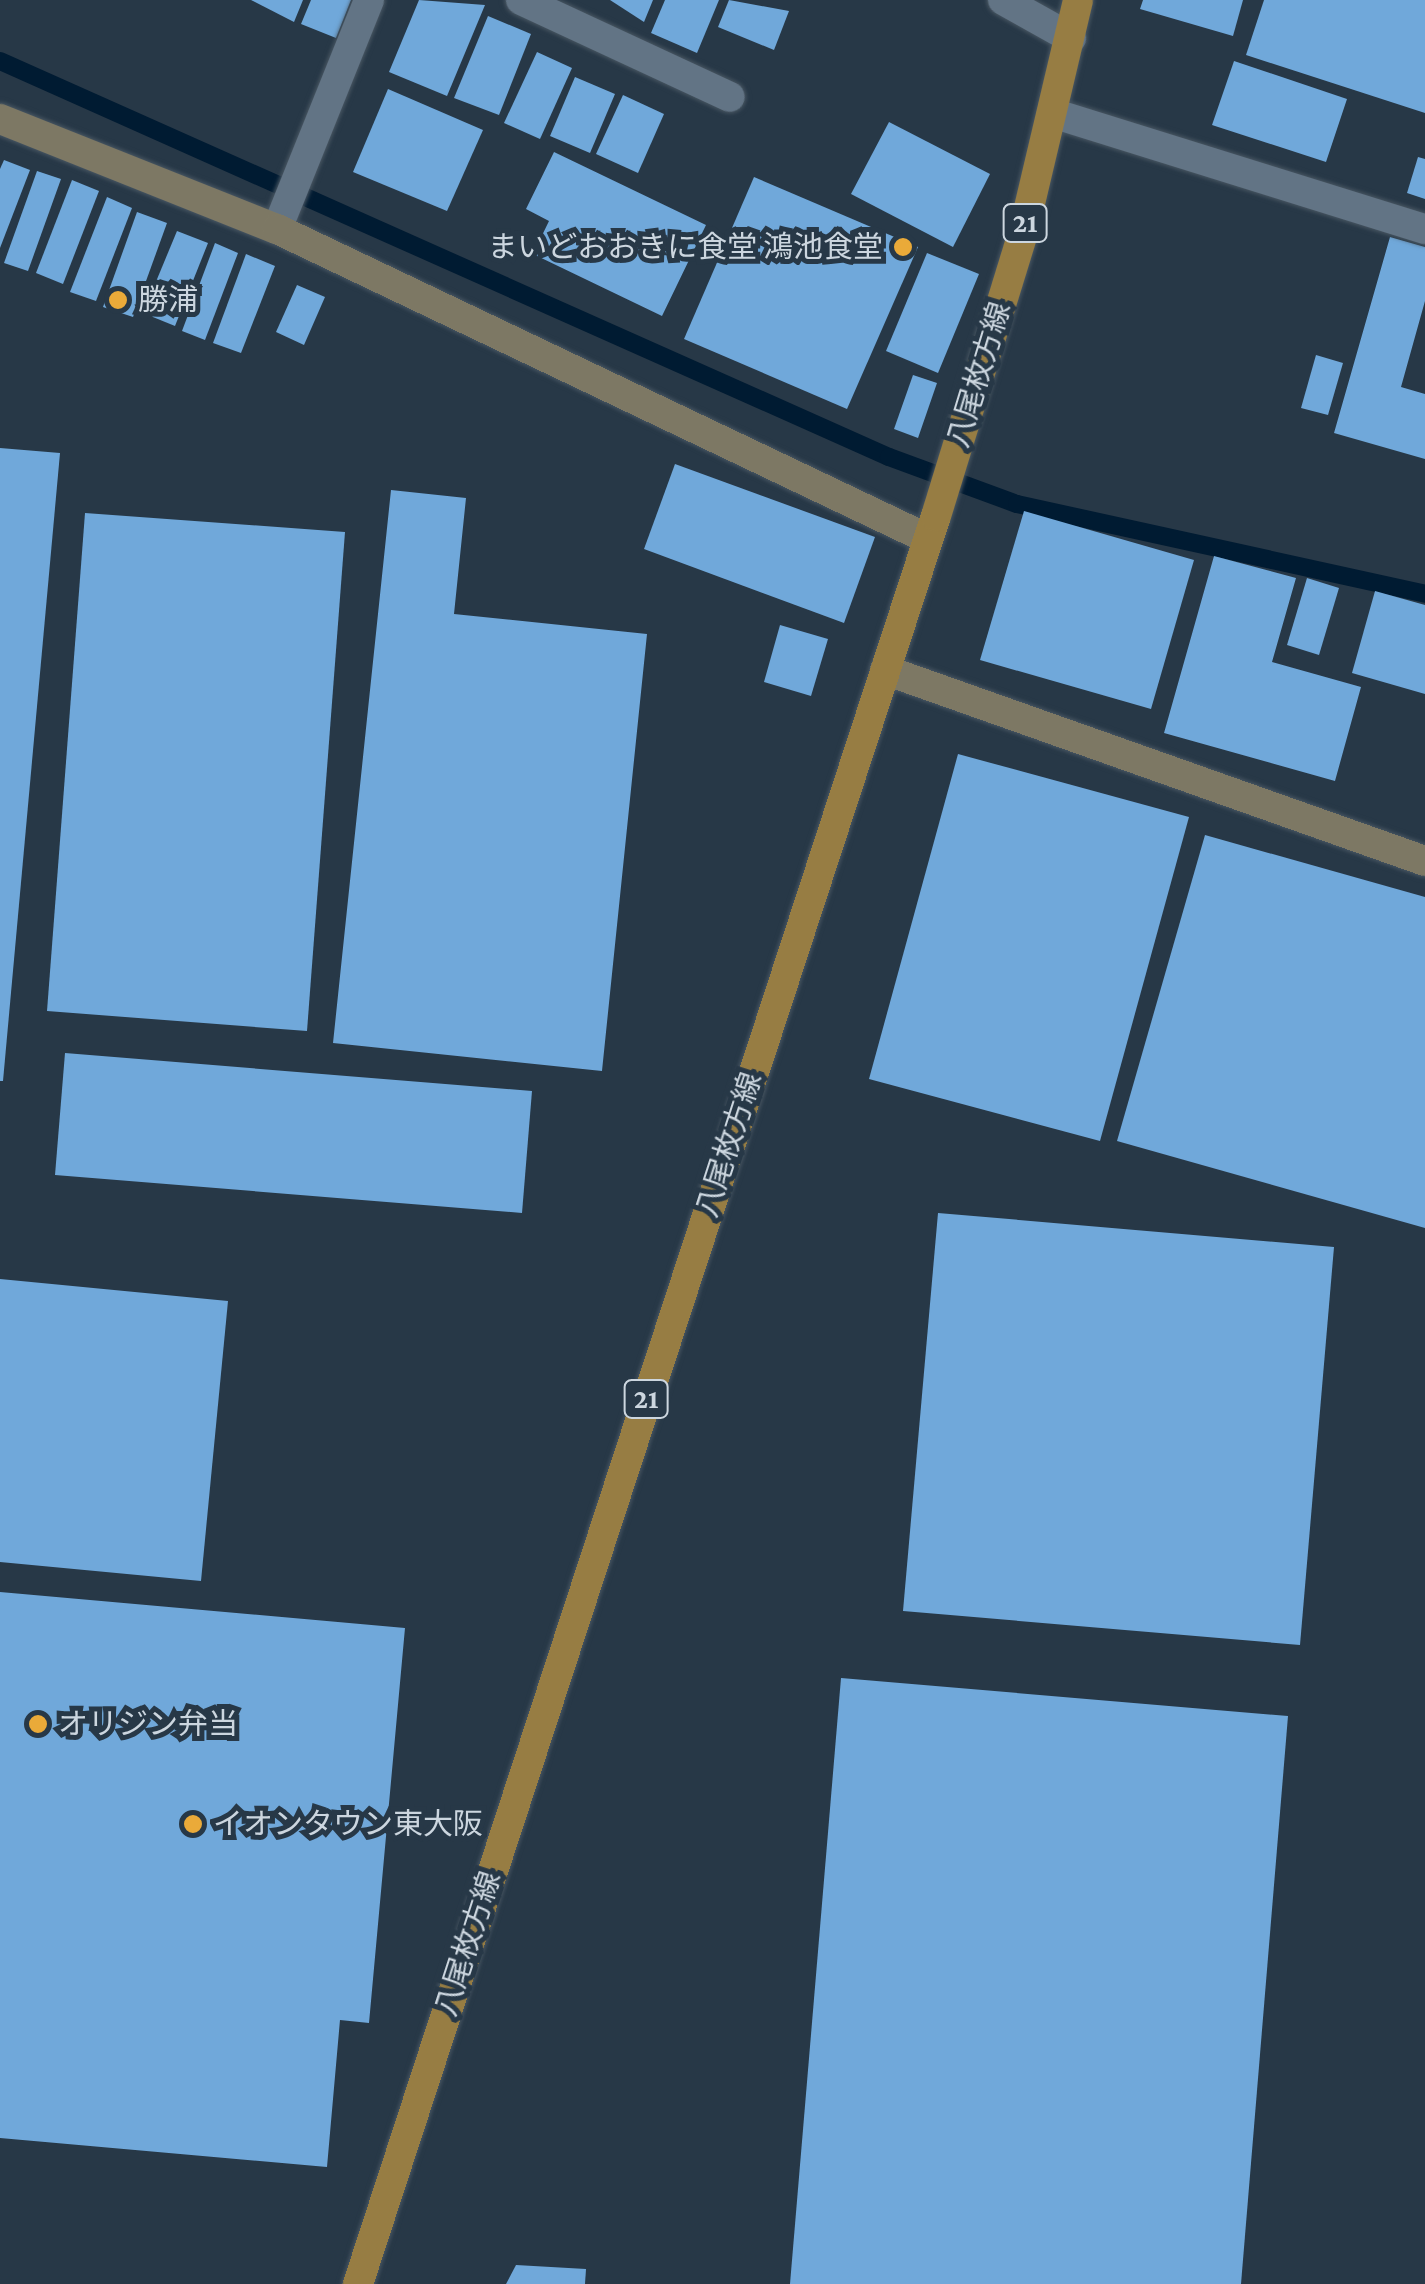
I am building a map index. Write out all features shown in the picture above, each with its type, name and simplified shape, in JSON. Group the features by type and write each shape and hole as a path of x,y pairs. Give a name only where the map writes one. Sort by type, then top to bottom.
{"main road":[{"name":"八尾枚方線","path":"358,2284 932,527 1052,113 1078,0"}],"street":[{"path":"278,225 369,0"},
{"path":"521,0 730,97"},
{"path":"1004,0 1071,38"},
{"path":"1052,113 1425,229"},
{"path":"0,119 278,225 932,527"},
{"path":"885,670 1425,861"}],"building":[{"path":"251,0 303,0 294,22"},
{"path":"311,0 351,0 336,38 301,24"},
{"path":"419,0 485,5 447,96 389,72"},
{"path":"610,0 653,0 644,22"},
{"path":"665,0 719,0 697,53 651,33"},
{"path":"729,0 789,11 774,50 718,27"},
{"path":"1143,0 1243,0 1233,36 1140,9"},
{"path":"1264,0 1425,0 1425,113 1246,55"},
{"path":"488,16 531,34 499,115 454,98"},
{"path":"537,52 572,68 540,139 504,123"},
{"path":"1234,61 1347,99 1326,162 1212,125"},
{"path":"575,77 615,94 590,153 550,136"},
{"path":"388,89 483,130 447,211 353,172"},
{"path":"623,95 664,114 638,173 596,154"},
{"path":"889,122 990,174 953,247 851,194"},
{"path":"554,152 706,225 662,316 533,254 549,221 526,209"},
{"path":"1418,157 1425,159 1425,199 1407,193"},
{"path":"4,160 30,170 0,248 0,169"},
{"path":"37,171 61,179 28,271 4,263"},
{"path":"754,177 918,247 847,409 684,339"},
{"path":"72,180 99,191 63,284 36,273"},
{"path":"107,197 132,208 96,301 70,292"},
{"path":"137,212 167,223 133,317 103,307"},
{"path":"177,231 208,243 175,326 143,313"},
{"path":"1390,237 1425,247 1425,301 1401,387 1425,394 1425,459 1334,433"},
{"path":"215,243 238,253 205,340 182,331"},
{"path":"927,253 979,274 938,373 886,351"},
{"path":"246,254 275,266 241,353 213,343"},
{"path":"297,285 325,297 304,345 276,332"},
{"path":"1316,355 1343,363 1328,415 1301,408"},
{"path":"913,375 937,383 918,438 894,429"},
{"path":"0,448 60,453 3,1081 0,1081"},
{"path":"675,464 875,537 844,623 644,549"},
{"path":"391,490 466,498 454,614 647,634 602,1071 333,1043"},
{"path":"1024,511 1194,560 1151,709 980,660"},
{"path":"85,513 345,532 307,1031 47,1011"},
{"path":"1214,556 1296,578 1272,662 1361,687 1335,781 1164,733"},
{"path":"1307,578 1339,588 1319,655 1287,645"},
{"path":"1375,591 1425,605 1425,694 1352,673"},
{"path":"780,625 828,639 811,696 764,682"},
{"path":"958,754 1189,817 1100,1141 869,1079"},
{"path":"1205,835 1425,897 1425,1228 1117,1141"},
{"path":"65,1053 532,1091 522,1213 55,1175"},
{"path":"938,1213 1334,1247 1300,1645 903,1611"},
{"path":"0,1279 228,1301 201,1581 0,1562"},
{"name":"イオンタウン東大阪","path":"0,1592 405,1628 369,2023 340,2020 327,2167 0,2138"},
{"path":"841,1678 1288,1716 1241,2284 790,2284"},
{"path":"516,2265 586,2269 585,2284 506,2284"}],"waterway":[{"path":"0,61 889,457 1017,504 1425,594"}],"place":[{"name":"まいどおおきに食堂 鴻池食堂","path":"903,247"},
{"name":"勝浦","path":"118,300"},
{"name":"オリジン弁当","path":"38,1724"},
{"name":"イオンタウン東大阪","path":"193,1824"}]}
